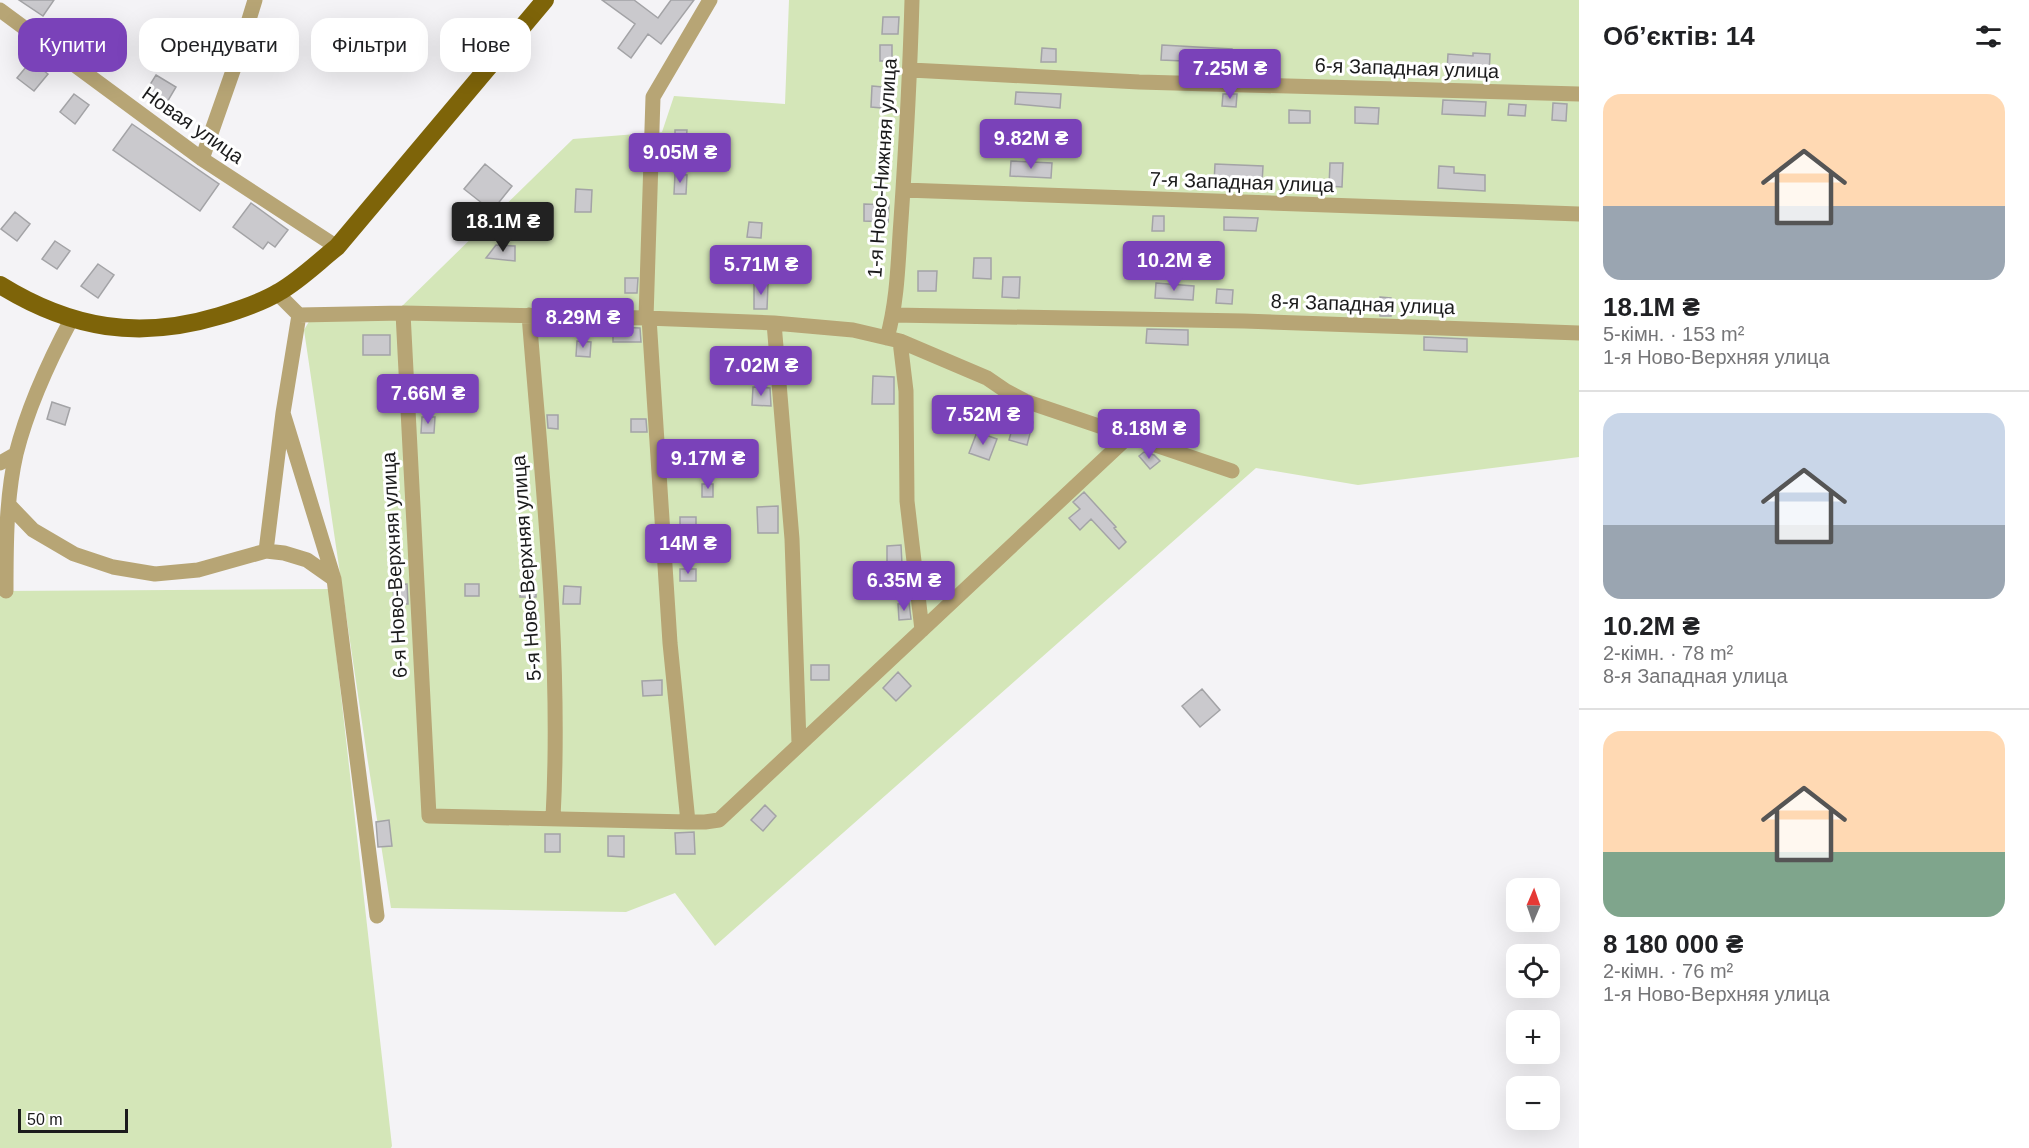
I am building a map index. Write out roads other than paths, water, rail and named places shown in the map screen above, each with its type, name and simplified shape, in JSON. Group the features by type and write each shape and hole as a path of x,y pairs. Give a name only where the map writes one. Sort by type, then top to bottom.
{"main road":[{"path":"0,285 35,304 72,318 130,329 155,329 198,322 234,311 277,293 296,281 337,247 545,0"}],"street":[{"path":"202,159 255,0"},
{"path":"688,822 670,643 648,318 653,97 710,0"},
{"name":"1-я Ново-Нижняя улица","path":"893,339 910,70 912,0"},
{"name":"Новая улица","path":"0,10 202,159 337,247"},
{"name":"6-я Западная улица","path":"910,70 1139,82 1579,94"},
{"name":"7-я Западная улица","path":"903,190 1579,214"},
{"path":"277,293 299,315 403,313 648,318 774,323 853,330 893,339 987,378 1025,401 1232,471"},
{"name":"6-я Ново-Верхняя улица","path":"403,313 429,816 553,818"},
{"path":"266,551 283,413 299,315"},
{"name":"5-я Ново-Верхняя улица","path":"529,315 554,669 556,761 553,818"},
{"name":"8-я Западная улица","path":"893,315 1232,321 1579,333"},
{"path":"6,591 9,505 16,454 45,369 72,318"},
{"path":"774,323 792,539 799,743"},
{"path":"893,339 906,391 907,501 922,630"},
{"path":"283,413 334,579 377,916"},
{"path":"553,818 688,822 719,820 1129,436"},
{"path":"0,463 16,454"},
{"path":"9,505 33,530 74,554 113,567 155,574 198,570 266,551 284,553 307,561 334,579"}]}
